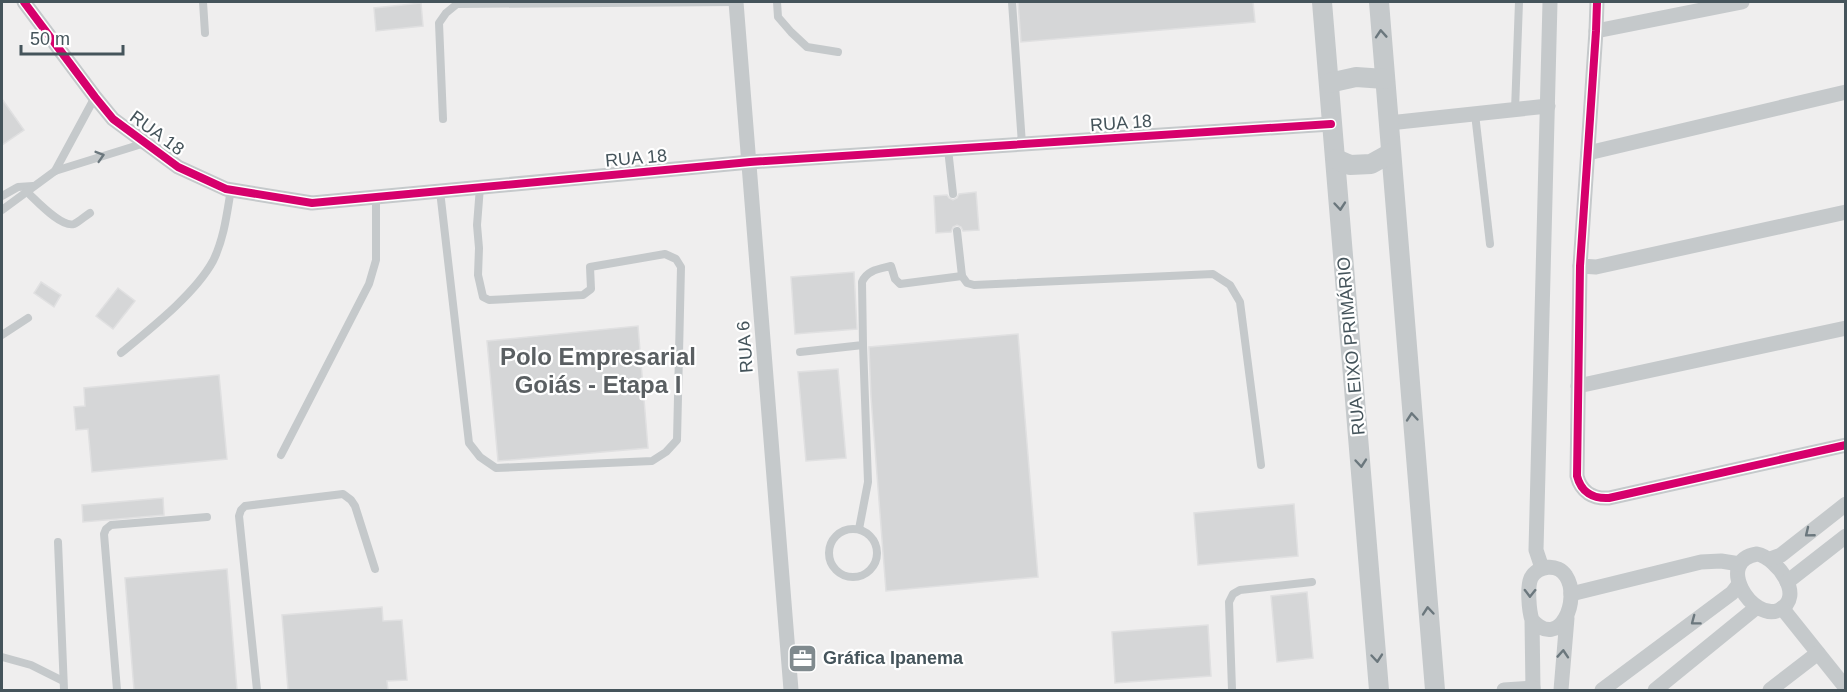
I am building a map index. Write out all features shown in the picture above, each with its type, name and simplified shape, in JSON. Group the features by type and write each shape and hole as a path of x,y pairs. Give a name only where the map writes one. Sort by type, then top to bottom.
{"street":[{"name":"RUA 18","path":"24,2 112,118 178,167 226,189 312,203 750,162 1331,124"},
{"name":"RUA 6","path":"736,2 791,690"},
{"name":"RUA EIXO PRIMÁRIO","path":"1322,2 1379,690"},
{"path":"1379,2 1435,690"},
{"path":"1542,568 1536,550 1551,2"},
{"path":"1597,2 1580,266 1576,476 1585,491 1596,497 1609,498 1845,445"},
{"path":"1596,31 1742,2"},
{"path":"1329,83 1356,76 1385,79"},
{"path":"1588,153 1845,92"},
{"path":"1389,123 1548,106"},
{"path":"1336,159 1350,165 1371,164 1390,153"},
{"path":"1580,266 1596,267 1845,212"},
{"path":"1578,386 1845,328"},
{"path":"1770,559 1781,555 1845,504"},
{"path":"1787,582 1845,536"},
{"path":"1757,554 1770,559 1781,570 1787,582 1789,596 1782,608 1769,612 1762,611 1747,597 1737,577 1740,564 1744,559 1757,554"},
{"path":"1571,594 1701,562 1721,561 1740,564"},
{"path":"1504,690 1533,689 1530,584 1536,572 1548,567 1562,571 1569,582 1571,594 1561,690"},
{"path":"1602,690 1732,593 1739,584"},
{"path":"1655,690 1757,607"},
{"path":"1782,608 1845,688"},
{"path":"1532,620 1537,625 1550,629 1557,627 1567,618"},
{"path":"1770,690 1818,653"}],"lane":[{"path":"203,2 205,33"},
{"path":"443,119 440,24 446,13 457,4 736,2"},
{"path":"777,2 778,17 807,47 838,52"},
{"path":"1012,2 1022,144"},
{"path":"1515,110 1519,2"},
{"path":"55,171 95,98"},
{"path":"1475,114 1490,244"},
{"path":"2,210 55,171 145,143"},
{"path":"948,149 953,194"},
{"path":"2,196 18,187 34,186"},
{"path":"440,191 470,442 480,458 496,468 652,461 666,452 677,440 681,267 676,259 664,254 590,267 591,290 583,295 489,300 483,297 478,275 477,225 480,187"},
{"path":"121,353 163,318 212,262 223,234 231,189"},
{"path":"27,192 60,221 70,225 90,213"},
{"path":"281,455 369,284 376,260 376,197"},
{"path":"957,231 962,276 967,283 974,285 1214,274 1230,285 1240,302 1261,465"},
{"path":"859,529 868,482 862,282 865,276 872,271 891,266 895,279 900,284 962,276"},
{"path":"2,335 28,318"},
{"path":"800,352 863,345"},
{"path":"257,690 241,510 245,506 343,495 355,506 375,569"},
{"path":"117,690 104,534 106,529 111,525 207,516"},
{"path":"859,529 872,537 875,543 876,558 869,571 862,575 848,576 835,568 831,562 830,547 837,534 844,530 859,529"},
{"path":"58,542 64,690"},
{"path":"1232,690 1229,602 1233,594 1240,590 1312,582"},
{"path":"2,657 31,665 63,681"}],"building":[{"path":"1018,2 1253,2 1255,22 1021,42"},
{"path":"421,3 423,26 376,31 374,8"},
{"path":"2,99 24,130 2,145"},
{"path":"976,192 979,230 963,231 957,225 951,232 936,233 934,196 947,195 953,200 959,194"},
{"path":"854,272 857,329 795,334 791,277"},
{"path":"41,282 61,295 54,307 34,293"},
{"path":"118,288 135,301 113,329 96,316"},
{"path":"638,326 648,448 498,461 487,341"},
{"path":"1018,334 1038,577 886,591 869,347"},
{"path":"838,369 846,458 806,461 798,372"},
{"path":"219,375 227,459 92,472 88,429 76,430 74,407 85,406 84,388"},
{"path":"163,498 164,515 83,522 82,505"},
{"path":"1294,504 1298,556 1198,565 1194,513"},
{"path":"227,569 237,690 134,690 125,578"},
{"path":"1307,592 1313,658 1277,662 1271,596"},
{"path":"382,607 383,621 402,620 407,680 387,681 388,690 288,690 282,615"},
{"path":"1208,625 1211,676 1115,683 1112,632"}],"cycle path":[{"path":"24,2 113,119 178,167 226,189 312,203 750,162 1331,124"},
{"path":"1597,2 1580,266 1577,476 1581,486 1593,496 1609,498 1846,445"}],"place":[{"name":"Gráfica Ipanema","path":"802,658"}],"district":[{"name":"Polo Empresarial Goiás - Etapa I","path":"598,371"}]}
